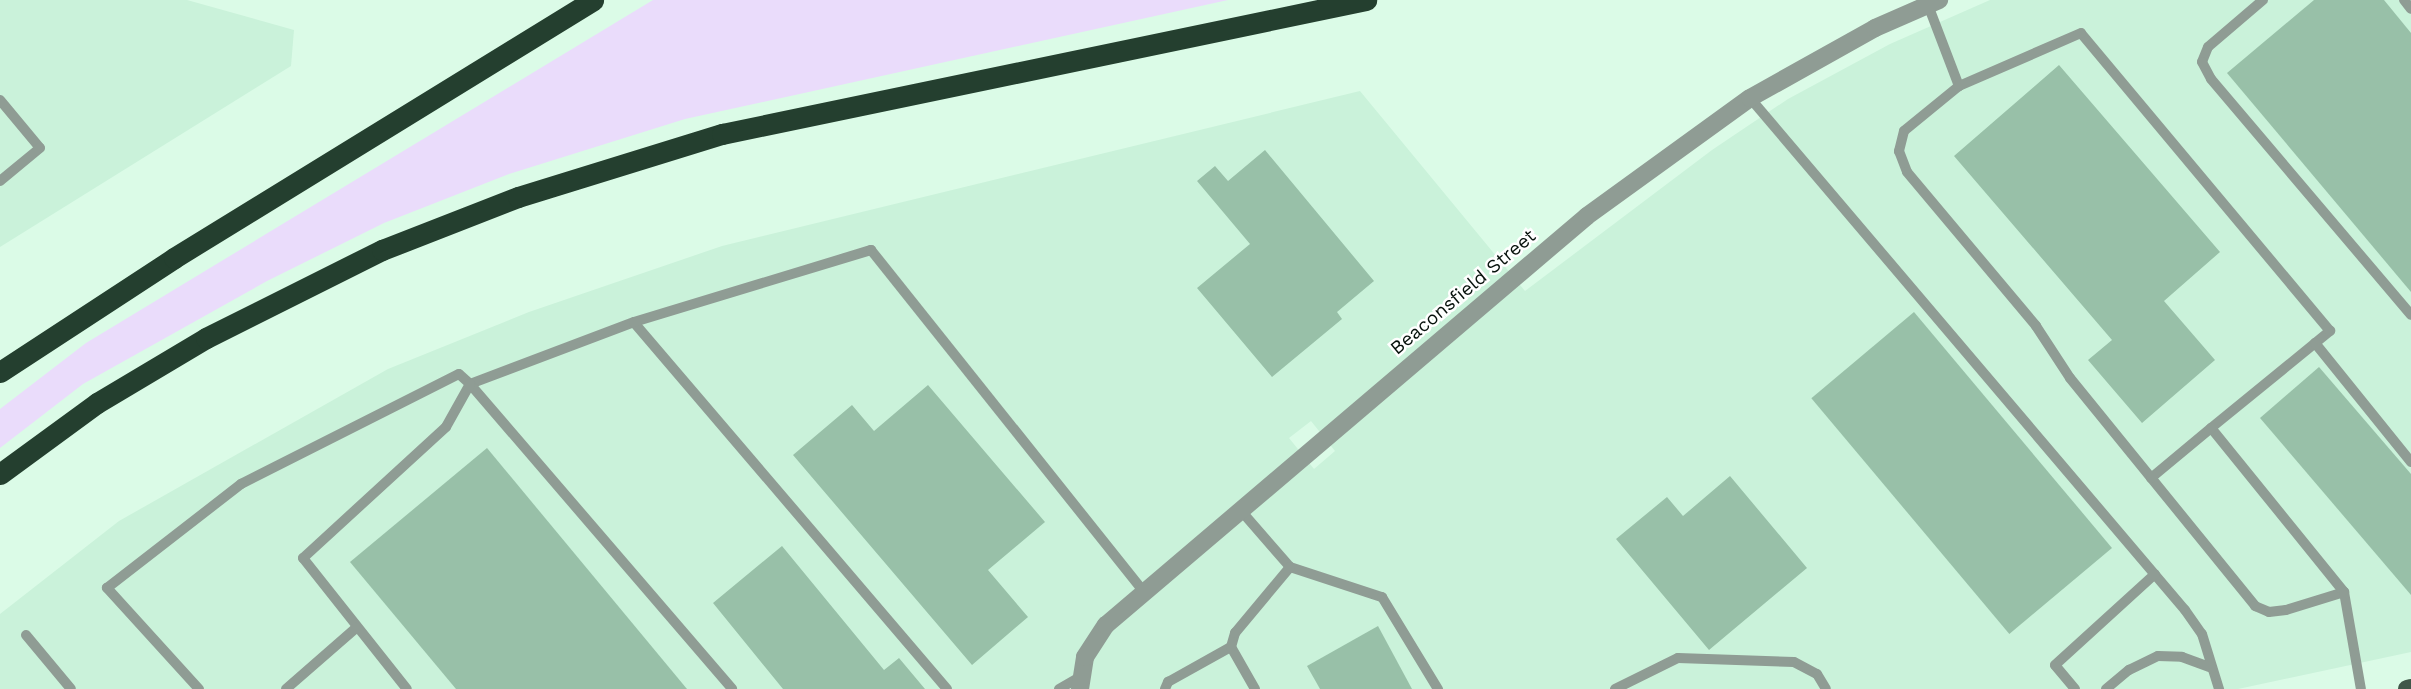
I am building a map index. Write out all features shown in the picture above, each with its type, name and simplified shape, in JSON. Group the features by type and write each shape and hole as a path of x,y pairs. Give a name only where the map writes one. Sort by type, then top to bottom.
{"highway":[{"path":"0,372 174,258 593,0"},
{"path":"0,474 97,403 216,332 382,250 517,197 722,134 1366,0"}],"street":[{"name":"Beaconsfield Street","path":"1079,683 1094,639 1145,593 1243,513 1376,392 1587,216 1750,98 1875,28 1934,2"}],"lane":[{"path":"2263,0 2208,47 2202,62 2411,315"},
{"path":"2404,0 2411,9"},
{"path":"1934,2 1959,86"},
{"path":"2151,478 2330,331 2081,33 1959,86 1904,131 1899,151 1907,172 2036,326 2070,378 2151,478 2255,606 2269,612 2286,610 2344,592"},
{"path":"1750,98 2155,574 2202,634 2219,689"},
{"path":"0,100 40,148 0,181"},
{"path":"407,689 303,558 446,427 470,384 634,322 870,250 1145,593"},
{"path":"634,322 947,689"},
{"path":"2315,343 2411,462"},
{"path":"199,689 107,589 241,484 459,374 732,689"},
{"path":"2211,428 2344,592 2361,689"},
{"path":"1243,513 1290,567 1382,597 1438,689"},
{"path":"1165,689 1168,682 1231,647 1235,633 1290,567"},
{"path":"2074,689 2055,665 2155,574"},
{"path":"286,689 356,628"},
{"path":"26,635 71,689"},
{"path":"1231,647 1255,689"},
{"path":"2106,689 2129,670 2158,656 2182,657 2213,668"},
{"path":"1615,689 1678,658 1794,662 1817,674 1826,689"},
{"path":"1059,689 1079,683"}],"shaded area":[{"path":"0,0 187,0 294,30 291,66 0,247"},
{"path":"653,0 1228,0 685,119 509,174 384,223 267,281 83,384 0,448 0,409 86,343"},
{"path":"1990,0 2411,0 2411,652 2238,689 0,689 0,614 119,521 388,369 529,312 722,246 1360,91 1525,291 1712,150 1788,99 1890,44","holes":["1311,421 1335,451 1314,469 1289,438"]}],"building":[{"path":"2314,0 2384,0 2411,33 2411,292 2227,73"},
{"path":"2059,65 2220,252 2164,301 2215,360 2142,423 2088,360 2112,340 1954,156"},
{"path":"1265,150 1374,281 1337,312 1342,319 1272,377 1197,288 1250,244 1197,181 1215,166 1228,181"},
{"path":"1914,312 2112,548 2009,634 1811,398"},
{"path":"2319,367 2411,474 2411,595 2260,418"},
{"path":"928,385 1045,522 988,570 1028,617 972,665 793,455 852,405 874,431"},
{"path":"487,448 687,689 456,689 350,562"},
{"path":"1730,476 1807,568 1709,650 1616,539 1667,497 1683,516"},
{"path":"782,546 884,670 899,658 925,689 783,689 713,603"},
{"path":"1378,626 1412,689 1320,689 1307,666"}]}
